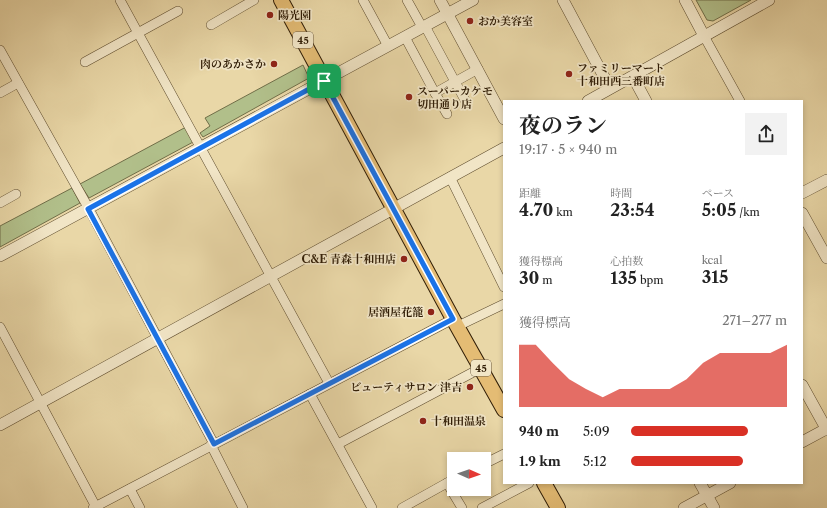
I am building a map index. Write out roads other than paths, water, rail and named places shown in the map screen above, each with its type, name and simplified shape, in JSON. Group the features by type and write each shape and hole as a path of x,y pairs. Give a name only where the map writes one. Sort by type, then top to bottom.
{"main road":[{"name":"45","path":"281,0 503,408"},
{"path":"545,484 558,508"}],"street":[{"path":"120,0 329,383"},
{"path":"211,25 254,0"},
{"path":"363,0 388,46"},
{"path":"407,0 466,102"},
{"path":"440,0 503,116"},
{"path":"0,256 473,0"},
{"path":"563,0 610,88"},
{"path":"685,0 739,100"},
{"path":"590,100 769,0"},
{"path":"84,62 178,11"},
{"path":"405,37 447,114"},
{"path":"0,50 158,339 212,445 240,507"},
{"path":"436,92 478,69"},
{"path":"633,77 645,100"},
{"path":"0,93 18,83"},
{"path":"0,425 503,149"},
{"path":"450,177 503,285"},
{"path":"803,192 827,180"},
{"path":"0,202 16,194"},
{"path":"803,214 827,258"},
{"path":"0,327 94,507 329,383 456,322 503,304"},
{"path":"338,444 481,368"},
{"path":"803,387 827,429 803,441"},
{"path":"310,394 372,508"},
{"path":"491,460 503,454"},
{"path":"402,508 447,483"},
{"path":"482,508 527,484"},
{"path":"701,484 714,508"},
{"path":"684,508 728,484"},
{"path":"130,489 140,508"},
{"path":"457,496 462,508"}],"place":[{"name":"陽光園","path":"270,15"},
{"name":"おか美容室","path":"470,21"},
{"name":"肉のあかさか","path":"274,64"},
{"name":"ファミリーマート 十和田西三番町店","path":"569,74"},
{"name":"スーパーカケモ 切田通り店","path":"409,97"},
{"name":"C&E 青森十和田店","path":"404,259"},
{"name":"居酒屋花籠","path":"431,312"},
{"name":"ビューティサロン 津吉","path":"470,387"},
{"name":"十和田温泉","path":"423,421"}]}
